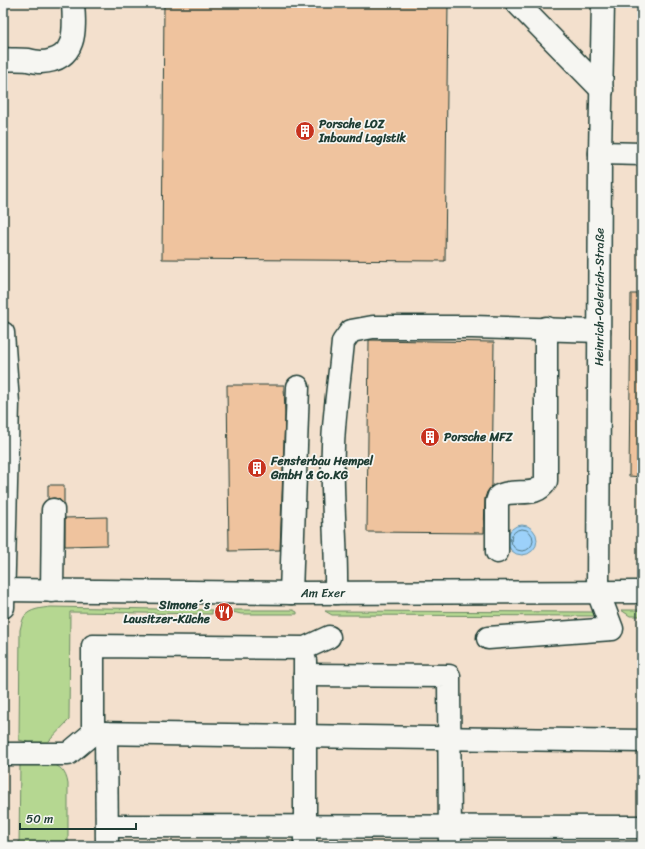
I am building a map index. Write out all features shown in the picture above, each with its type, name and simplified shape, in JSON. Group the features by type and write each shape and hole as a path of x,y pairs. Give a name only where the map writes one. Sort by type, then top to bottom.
{"street":[{"path":"3,59 40,62 56,59 68,51 74,36 75,23 73,3"},
{"path":"517,3 602,90"},
{"name":"Heinrich-Oelerich-Straße","path":"598,592 600,153 603,3"},
{"path":"600,153 642,154"},
{"path":"336,593 333,446 343,342 350,331 373,327 472,327 546,328 599,331"},
{"path":"497,552 497,502 499,496 512,492 535,492 542,488 546,481 546,328"},
{"path":"3,333 6,403 3,596"},
{"path":"291,593 298,387"},
{"path":"52,591 53,510"},
{"name":"Am Exer","path":"3,596 52,591 291,593 642,592"},
{"path":"488,638 612,629 598,592"},
{"path":"329,637 304,648 93,646 107,836 450,836 642,827"},
{"path":"304,648 305,836"},
{"path":"305,675 450,676 450,836"},
{"path":"3,754 68,754 100,733 642,741"}],"shaded area":[{"path":"3,3 642,3 642,846 3,846"}],"green space":[{"path":"51,607 212,610 212,614 70,612 69,720 47,743 31,743 19,740 20,630 26,614 36,609"},
{"path":"233,610 293,610 297,612 297,614 241,614 233,612"},
{"path":"621,610 642,610 642,616 630,616"},
{"path":"325,611 597,612 600,616 332,615"},
{"path":"20,764 50,764 62,769 66,775 68,784 68,846 19,846"}],"water":[{"path":"522,525 528,526 536,534 536,546 528,554 522,555 516,554 508,546 507,540 508,534 516,526"}],"building":[{"name":"Porsche LOZ Inbound Logistik","path":"164,3 448,3 445,261 162,259"},
{"path":"631,294 642,294 642,477 629,476"},
{"name":"Porsche MFZ","path":"369,340 494,342 492,486 487,492 485,498 484,533 367,532"},
{"name":"Fensterbau Hempel GmbH & Co.KG","path":"227,385 284,385 285,415 280,550 229,551"},
{"path":"48,485 64,485 64,504 59,499 48,499"},
{"path":"107,517 107,545 65,546 65,518"}],"place":[{"name":"Porsche LOZ Inbound Logistik","path":"305,131"},
{"name":"Porsche MFZ","path":"430,437"},
{"name":"Fensterbau Hempel GmbH & Co.KG","path":"257,468"},
{"name":"Simone´s Lausitzer-Küche","path":"224,612"}]}
